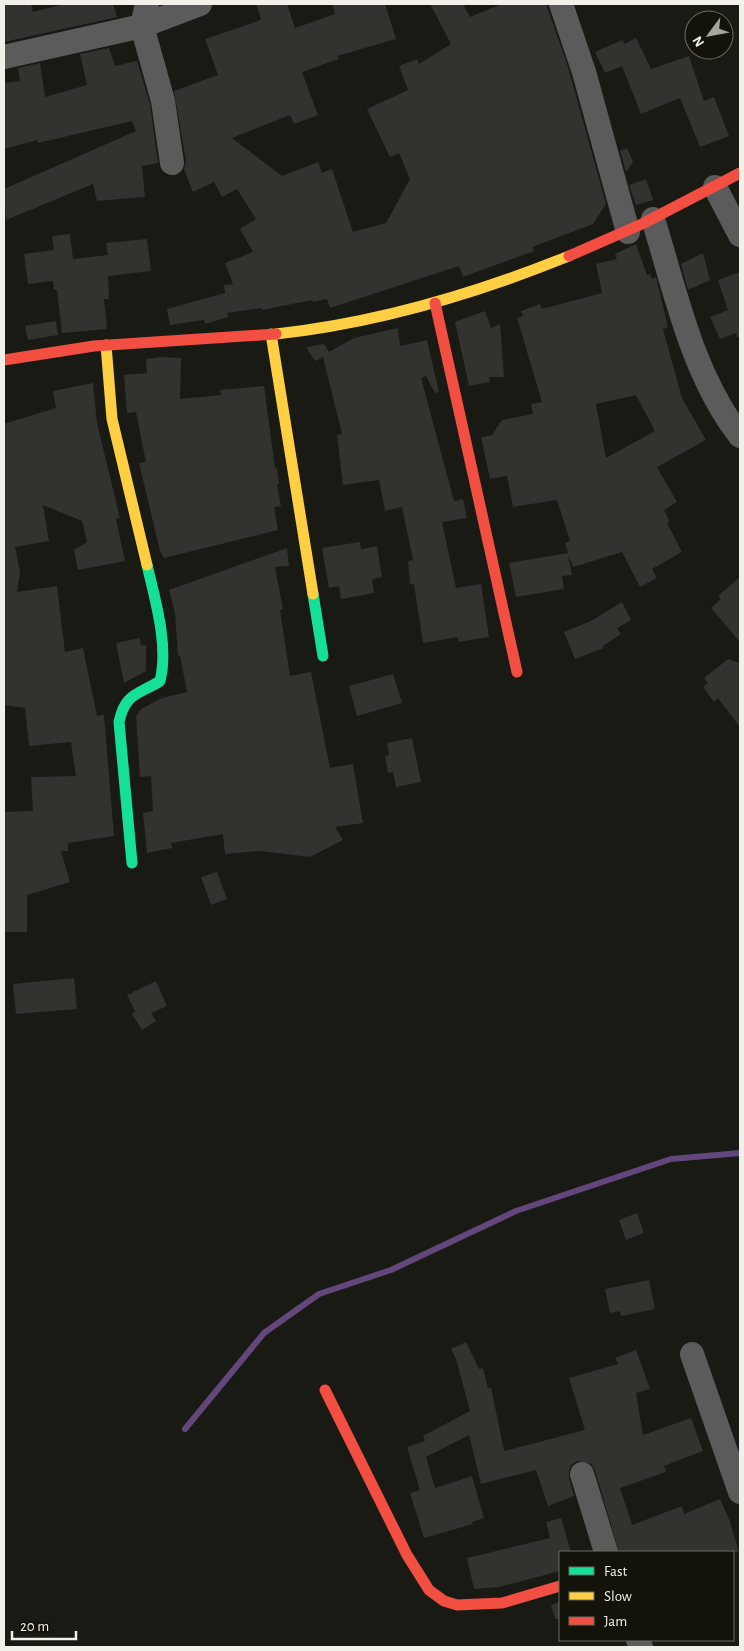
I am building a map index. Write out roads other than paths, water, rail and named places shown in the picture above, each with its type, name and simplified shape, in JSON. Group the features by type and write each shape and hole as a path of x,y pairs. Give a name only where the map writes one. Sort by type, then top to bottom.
{"street":[{"path":"4,57 145,15 200,4"},
{"path":"561,4 584,72 628,232"},
{"path":"145,15 164,100 172,164"},
{"path":"4,360 106,345 271,334 324,327 435,303 485,287 628,232 740,173"},
{"path":"715,187 740,235"},
{"path":"654,219 693,348 722,413 740,436"},
{"path":"435,303 517,672"},
{"path":"271,334 322,656"},
{"path":"106,345 112,419 159,614 163,670 160,682 129,697 120,711 119,722 132,863"},
{"path":"692,1354 740,1492"},
{"path":"325,1390 407,1555 429,1590 444,1601 457,1605 502,1603 559,1586"},
{"path":"582,1474 606,1551"}],"waterway":[{"path":"185,1429 264,1333 319,1294 391,1270 516,1211 671,1159 740,1153"}]}
